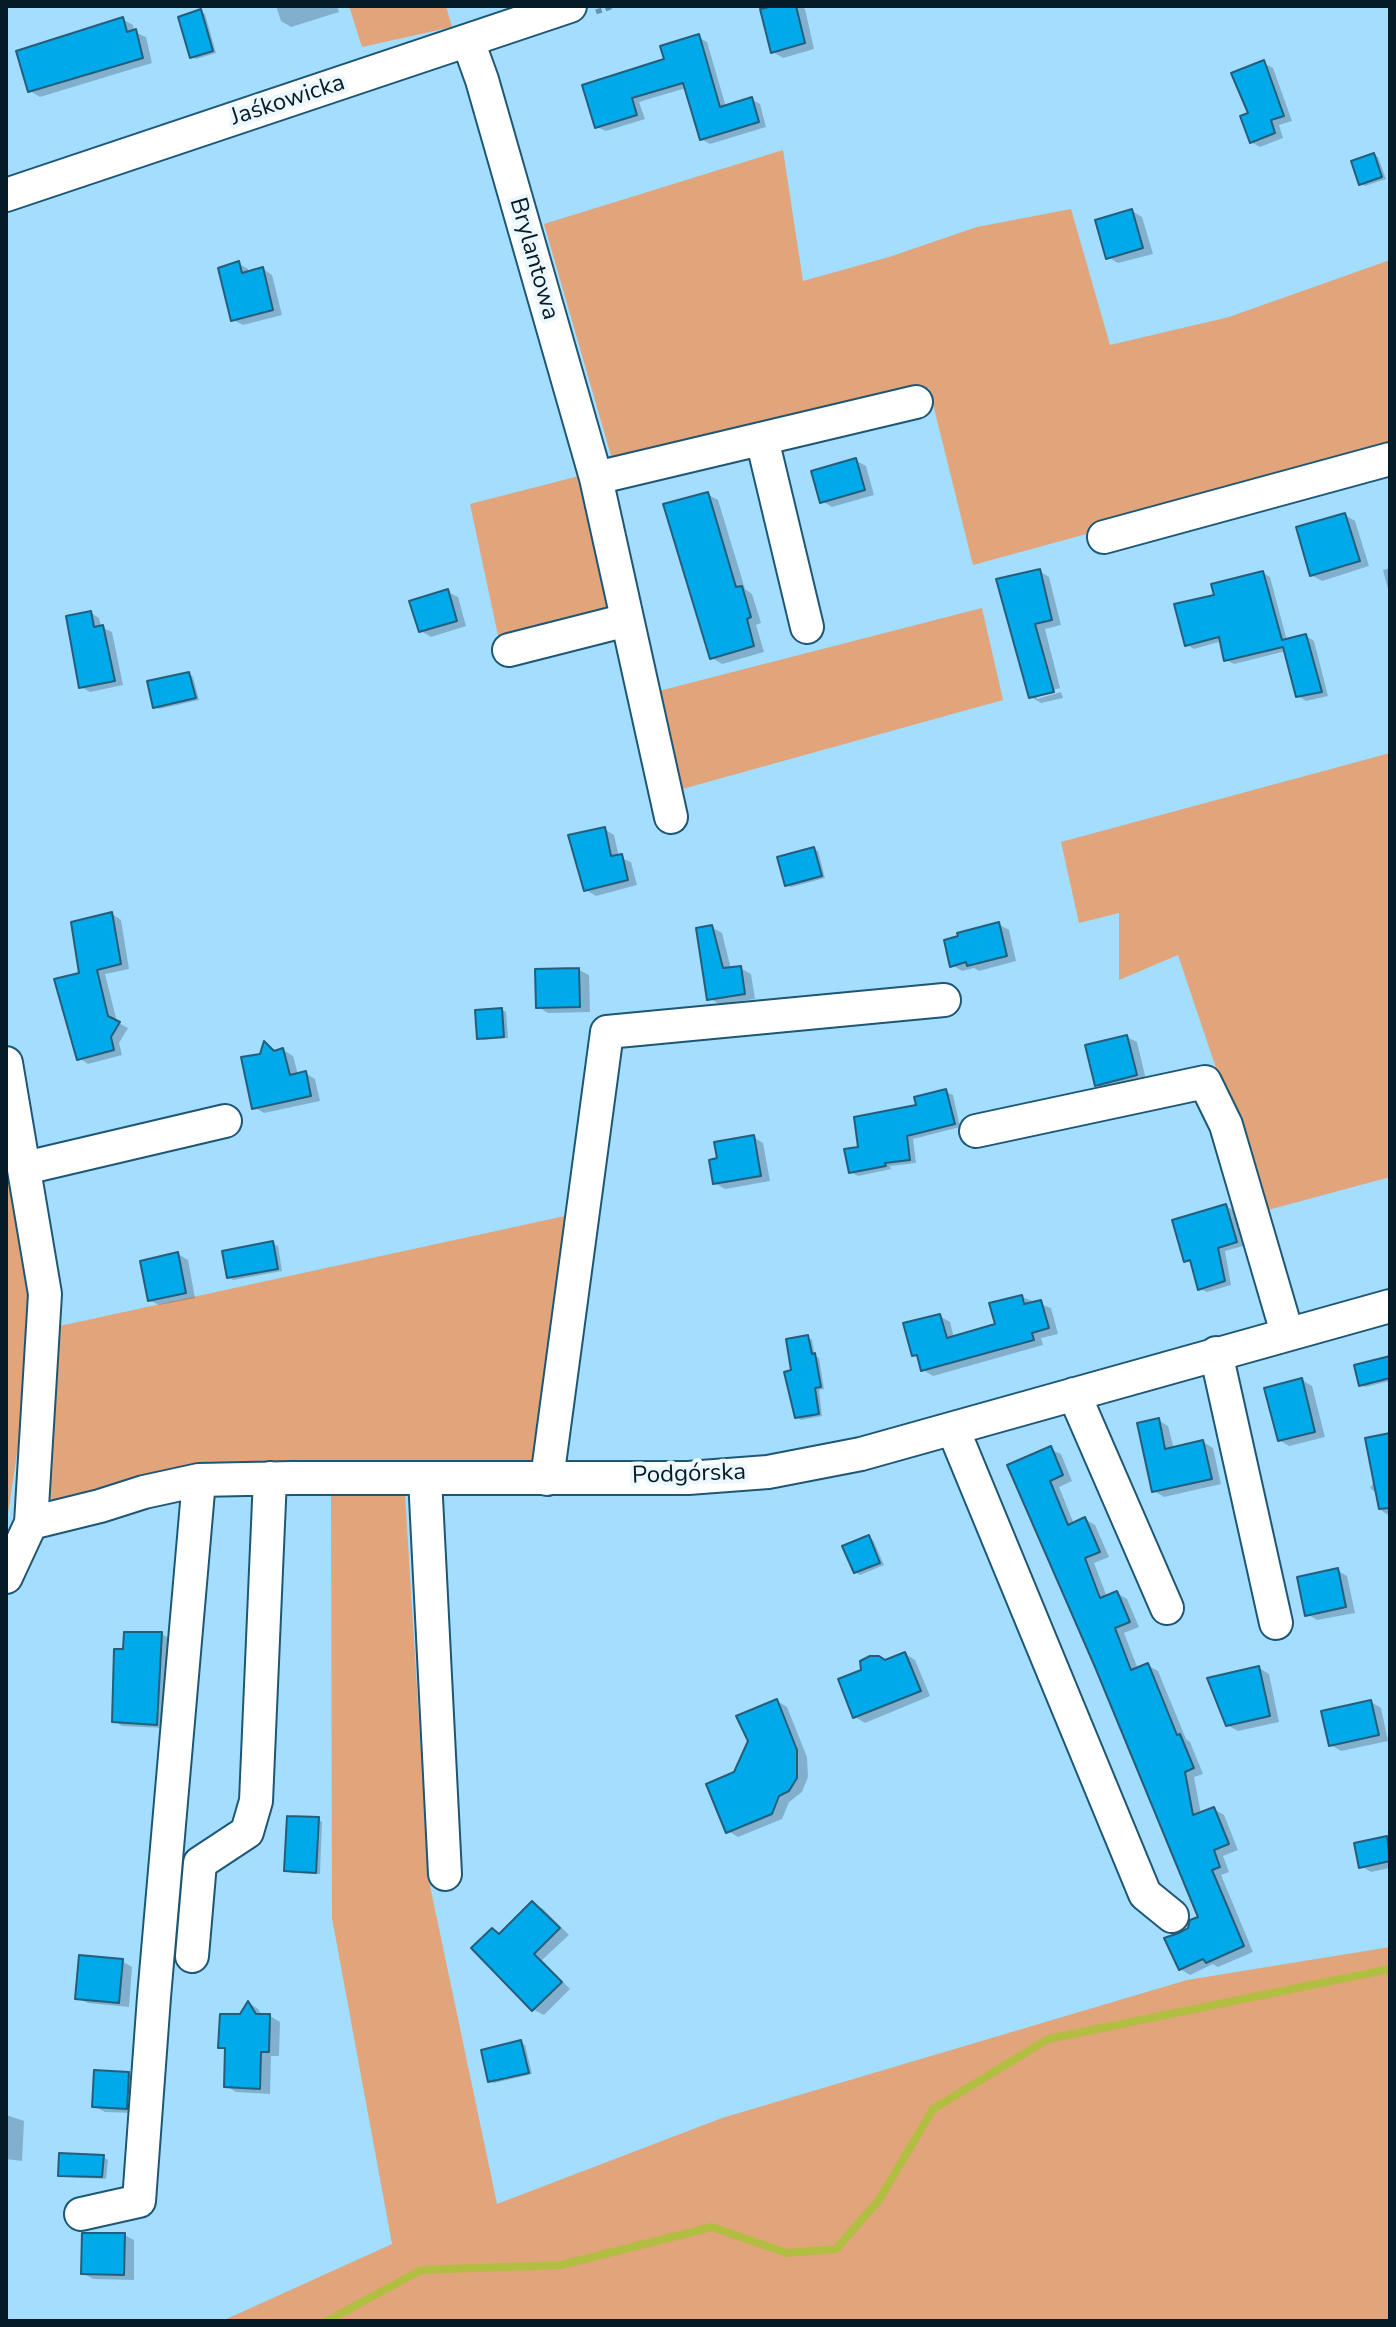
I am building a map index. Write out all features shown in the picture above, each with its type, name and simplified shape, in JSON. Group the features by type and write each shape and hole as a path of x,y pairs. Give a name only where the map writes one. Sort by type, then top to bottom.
{"street":[{"name":"Jaśkowicka","path":"6,195 570,6"},
{"name":"Brylantowa","path":"468,41 482,80 596,478 671,817"},
{"path":"596,478 916,402"},
{"path":"762,439 807,627"},
{"path":"1104,537 1390,459"},
{"path":"509,650 627,620"},
{"path":"547,1479 607,1032 944,1000"},
{"path":"6,1063 45,1294 31,1523 6,1577"},
{"path":"976,1131 1205,1082 1226,1125 1287,1333"},
{"path":"25,1168 225,1121"},
{"name":"Podgórska","path":"31,1523 199,1480 688,1478 768,1472 861,1454 1390,1306"},
{"path":"1216,1353 1276,1623"},
{"path":"1074,1394 1167,1608"},
{"path":"953,1429 1145,1894 1172,1916"},
{"path":"192,1956 200,1863 247,1832 256,1801 270,1478"},
{"path":"425,1478 445,1874"},
{"path":"81,2214 139,2201 199,1480"}],"shaded area":[{"path":"349,6 446,6 452,27 362,47"},
{"path":"783,150 803,281 889,257 977,227 1071,209 1110,345 1229,317 1390,260 1390,451 973,565 929,388 614,466 544,224"},
{"path":"579,476 615,612 499,640 470,504"},
{"path":"982,608 1003,700 675,791 651,693"},
{"path":"1390,753 1390,1177 1264,1211 1178,955 1119,980 1119,913 1079,923 1061,842"},
{"path":"6,1149 29,1307 18,1446 6,1527"},
{"path":"565,1216 540,1465 73,1502 44,1498 55,1327"},
{"path":"331,1493 405,1495 429,1881 497,2204 722,2118 1187,1980 1390,1947 1390,2321 222,2321 392,2244 332,1918"}],"building":[{"path":"796,6 805,43 771,53 760,9"},
{"path":"201,9 213,51 190,58 178,17"},
{"path":"123,17 127,32 136,29 143,58 28,92 16,51"},
{"path":"699,34 720,107 752,97 759,122 700,140 683,83 632,98 637,115 595,128 582,85 664,59 660,46"},
{"path":"1264,60 1284,116 1271,120 1275,133 1250,143 1240,116 1248,113 1231,73"},
{"path":"1374,153 1382,177 1359,185 1351,161"},
{"path":"1132,209 1143,248 1106,259 1095,220"},
{"path":"239,261 242,273 263,267 273,310 231,321 218,268"},
{"path":"856,458 865,490 820,503 811,471"},
{"path":"708,492 736,587 742,586 751,617 747,619 754,646 710,659 663,504"},
{"path":"1345,513 1360,561 1310,576 1296,527"},
{"path":"1040,569 1052,620 1035,624 1054,692 1029,698 996,579"},
{"path":"1263,571 1282,640 1306,634 1322,692 1296,697 1283,647 1224,661 1219,637 1185,646 1174,604 1214,595 1211,584"},
{"path":"448,589 457,621 419,632 409,601"},
{"path":"91,611 94,627 103,625 115,681 79,688 66,616"},
{"path":"189,672 196,698 153,708 147,681"},
{"path":"605,827 611,856 622,854 628,880 584,891 568,835"},
{"path":"814,847 822,876 785,886 777,857"},
{"path":"112,912 121,964 97,970 108,1016 120,1022 111,1037 114,1050 77,1060 54,979 79,973 71,922"},
{"path":"999,922 1007,956 950,967 944,940 958,936 957,933"},
{"path":"712,925 723,968 741,966 745,994 707,1000 696,928"},
{"path":"579,968 580,1007 536,1008 535,969"},
{"path":"502,1008 504,1037 477,1039 475,1010"},
{"path":"1127,1035 1137,1075 1095,1086 1085,1045"},
{"path":"264,1041 274,1051 283,1048 290,1075 306,1071 311,1096 252,1109 241,1057 260,1054"},
{"path":"946,1089 955,1124 907,1136 910,1160 849,1173 844,1149 858,1147 854,1117 916,1105 914,1097"},
{"path":"754,1135 761,1176 713,1184 709,1160 717,1158 714,1142"},
{"path":"1226,1204 1237,1242 1218,1248 1225,1281 1198,1290 1190,1260 1184,1262 1172,1220"},
{"path":"273,1241 278,1269 227,1278 222,1251"},
{"path":"178,1252 186,1293 148,1301 140,1261"},
{"path":"1022,1295 1024,1304 1041,1300 1049,1328 1032,1333 1034,1340 921,1371 917,1355 912,1356 903,1323 940,1314 947,1338 995,1324 989,1303"},
{"path":"808,1335 812,1354 815,1353 821,1387 815,1388 819,1414 795,1418 784,1372 791,1370 786,1339"},
{"path":"1390,1356 1390,1378 1359,1386 1354,1365"},
{"path":"1302,1378 1315,1432 1278,1441 1264,1388"},
{"path":"1159,1418 1165,1449 1203,1440 1212,1479 1152,1492 1137,1423"},
{"path":"1390,1433 1390,1508 1379,1509 1365,1438"},
{"path":"1051,1446 1063,1475 1050,1481 1068,1525 1085,1517 1100,1552 1085,1558 1100,1598 1117,1591 1130,1622 1115,1628 1131,1670 1148,1663 1194,1768 1185,1772 1193,1815 1214,1807 1229,1844 1214,1850 1220,1867 1212,1870 1244,1946 1206,1963 1203,1959 1179,1970 1164,1938 1188,1928 1190,1920 1198,1917 1095,1667 1007,1465"},
{"path":"869,1535 880,1563 854,1573 842,1546"},
{"path":"1338,1568 1346,1607 1305,1616 1297,1577"},
{"path":"124,1632 162,1632 157,1725 112,1722 114,1649 123,1649"},
{"path":"905,1652 921,1691 853,1718 838,1679 861,1670 860,1661 870,1656 885,1660"},
{"path":"1259,1666 1270,1716 1226,1726 1207,1678"},
{"path":"777,1699 797,1750 797,1778 789,1791 779,1796 772,1814 726,1833 706,1784 734,1772 748,1741 736,1716"},
{"path":"1371,1700 1379,1735 1329,1746 1321,1711"},
{"path":"287,1816 319,1817 316,1873 284,1871"},
{"path":"1387,1836 1390,1861 1359,1868 1354,1843"},
{"path":"532,1901 560,1928 534,1954 562,1982 532,2011 471,1948 492,1928 499,1934"},
{"path":"79,1955 123,1959 119,2003 75,1999"},
{"path":"248,2001 256,2014 270,2014 269,2052 261,2052 260,2089 224,2087 225,2048 218,2048 220,2014 240,2014"},
{"path":"521,2040 529,2073 488,2082 481,2050"},
{"path":"94,2070 129,2072 127,2109 92,2107"},
{"path":"59,2153 104,2155 102,2177 58,2176"},
{"path":"82,2233 125,2233 124,2275 81,2274"}],"waterway":[{"path":"327,2321 421,2270 561,2265 712,2227 787,2253 836,2249 879,2200 933,2109 1048,2039 1390,1969"}]}
